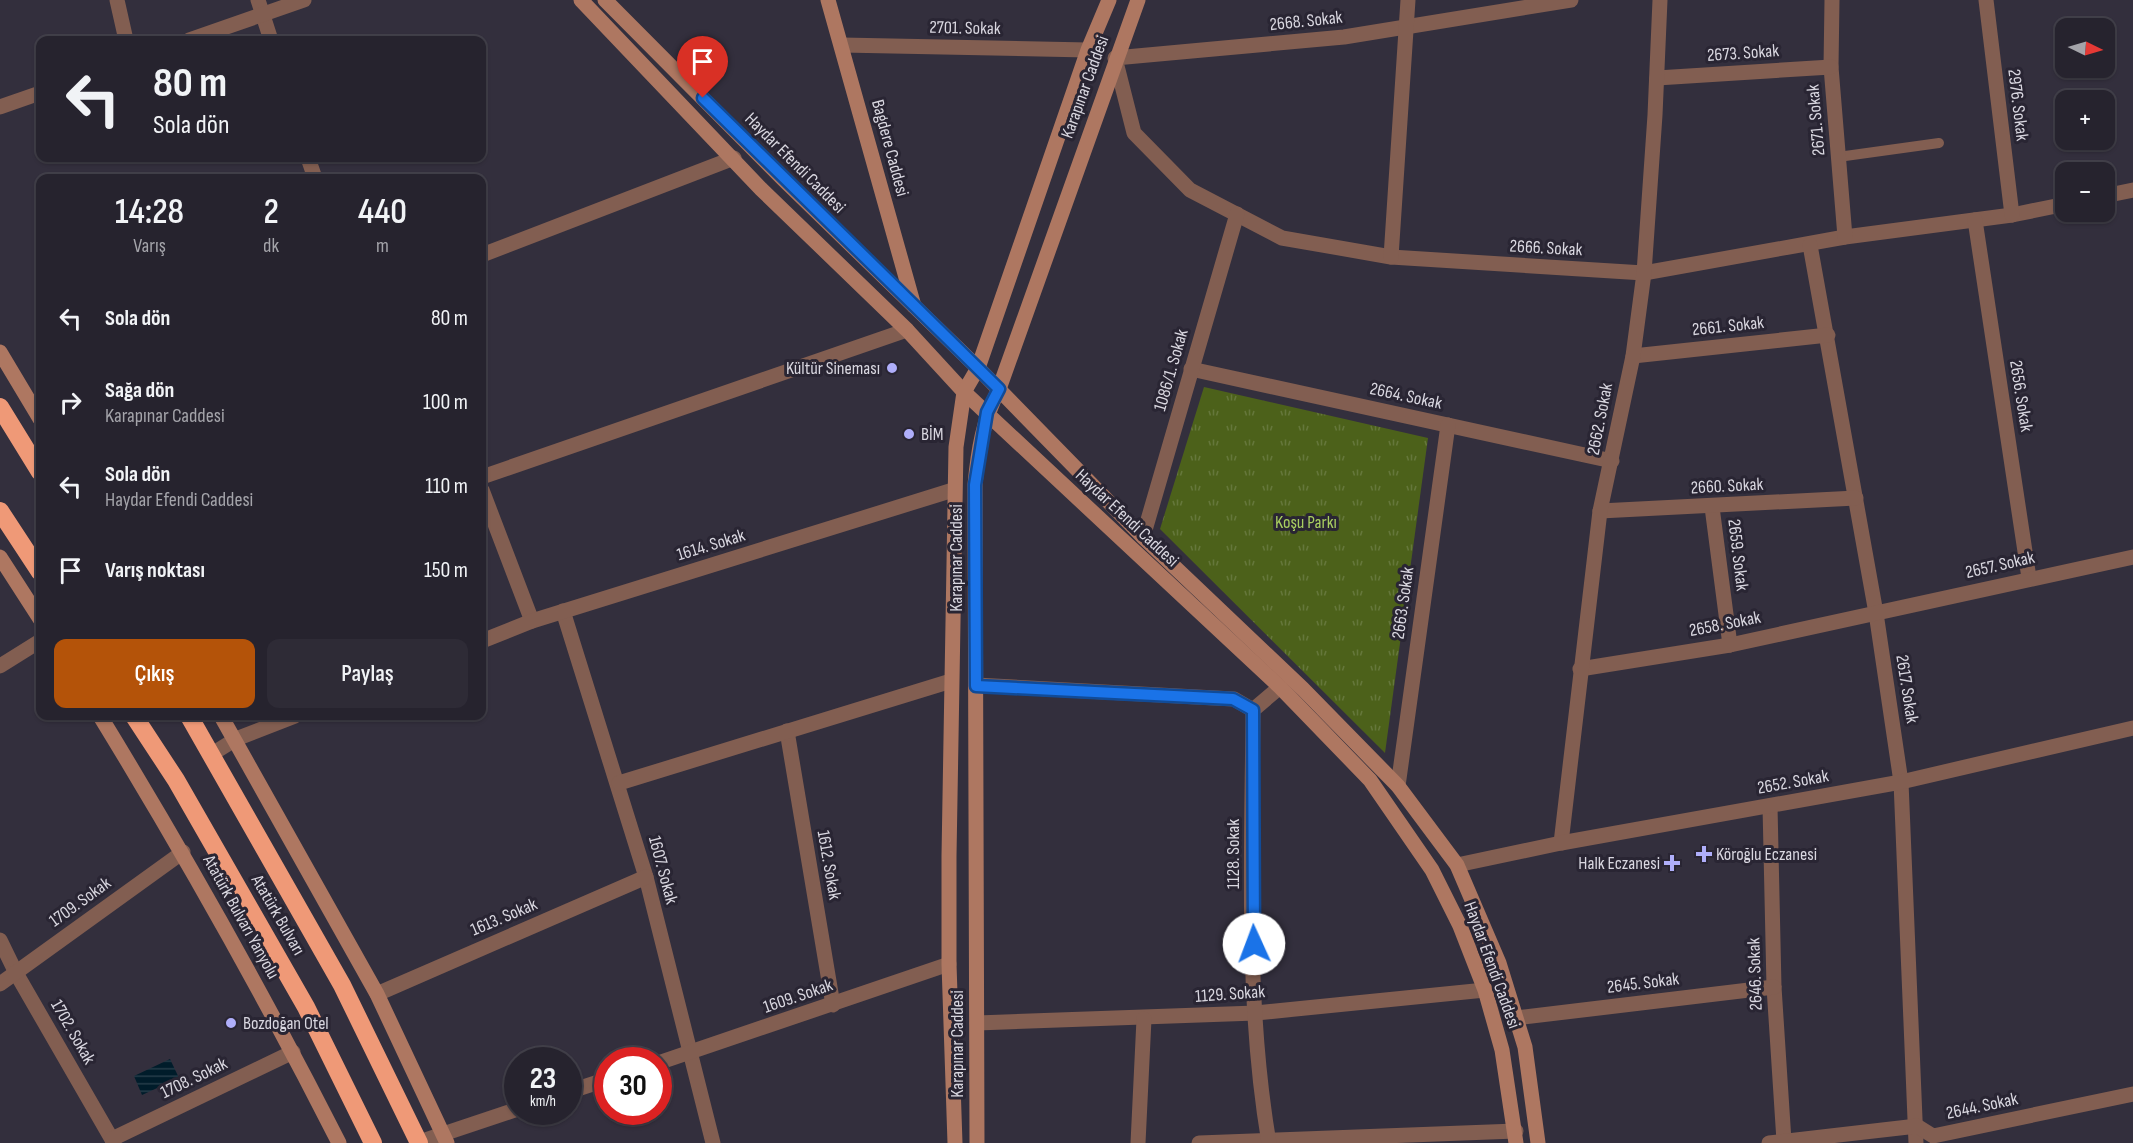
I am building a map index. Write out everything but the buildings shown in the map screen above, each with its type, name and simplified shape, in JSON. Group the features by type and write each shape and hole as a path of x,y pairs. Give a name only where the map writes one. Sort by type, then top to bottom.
{"highway":[{"path":"0,407 36,466"},
{"path":"0,510 36,567"},
{"name":"Atatürk Bulvarı","path":"137,720 176,780 306,1007 373,1143"},
{"name":"Atatürk Bulvarı","path":"191,720 342,985 419,1143"}],"main road":[{"name":"Haydar Efendi Caddesi","path":"581,0 734,158 761,189 907,330 964,392 1280,687 1370,780 1432,870 1460,926 1485,990 1502,1050 1516,1137"},
{"name":"Haydar Efendi Caddesi","path":"605,0 978,368 1143,537 1304,689 1398,786 1457,865 1498,963 1525,1047 1538,1143"},
{"name":"Bagdere Caddesi","path":"828,0 914,307"},
{"name":"Karapınar Caddesi","path":"955,1143 949,964 953,490 964,392 978,368 1088,50 1109,0"},
{"name":"Karapınar Caddesi","path":"977,1143 975,485 987,412 999,389 1115,58 1138,0"},
{"path":"0,352 36,412"},
{"path":"0,557 36,613"},
{"name":"Atatürk Bulvarı Yanyolu","path":"102,720 183,852 293,1052 339,1143"},
{"path":"224,720 377,993 445,1138"}],"street":[{"path":"117,0 125,36"},
{"path":"198,36 260,7 304,0"},
{"path":"1391,257 1408,0"},
{"name":"2668. Sokak","path":"1115,58 1344,38 1571,0"},
{"name":"2662. Sokak","path":"1561,843 1600,511 1633,356 1644,273 1660,0"},
{"name":"2671. Sokak","path":"1832,0 1831,67 1845,237"},
{"name":"2976. Sokak","path":"1986,0 2012,215"},
{"path":"260,7 270,36"},
{"name":"2701. Sokak","path":"842,45 1088,50"},
{"name":"2666. Sokak","path":"1115,58 1134,134 1190,190 1282,238 1391,257 1644,273 1845,237 2012,215 2055,206"},
{"name":"2673. Sokak","path":"1657,78 1831,67"},
{"path":"0,107 36,94"},
{"path":"486,253 734,158"},
{"path":"2115,193 2133,190"},
{"name":"1086/1. Sokak","path":"1143,537 1237,214"},
{"name":"2656. Sokak","path":"1975,220 2029,578"},
{"name":"2617. Sokak","path":"1810,245 1828,334 1876,613 1901,782 1916,1143"},
{"path":"486,476 907,330"},
{"name":"2661. Sokak","path":"1633,356 1828,334"},
{"name":"2664. Sokak","path":"1191,369 1612,461"},
{"name":"2663. Sokak","path":"1398,786 1448,425"},
{"name":"1614. Sokak","path":"486,639 563,611 953,490"},
{"name":"2660. Sokak","path":"1600,511 1856,498"},
{"path":"486,500 532,621"},
{"name":"2659. Sokak","path":"1713,507 1730,645"},
{"name":"2657. Sokak","path":"1876,613 2133,557"},
{"name":"1607. Sokak","path":"563,611 619,783 646,877 712,1143"},
{"name":"2658. Sokak","path":"1580,669 1730,645 1876,613"},
{"path":"0,666 36,644"},
{"path":"619,783 951,681"},
{"path":"976,686 1233,699 1253,710 1280,687"},
{"name":"1128. Sokak","path":"1253,710 1252,874 1256,1012 1269,1142"},
{"path":"212,754 236,739 286,720"},
{"name":"2652. Sokak","path":"1457,865 1561,843 1901,782 2133,728"},
{"name":"1612. Sokak","path":"787,731 833,1005"},
{"name":"2646. Sokak","path":"1770,806 1777,1142"},
{"name":"1709. Sokak","path":"0,984 183,852"},
{"name":"1613. Sokak","path":"377,993 646,877"},
{"name":"1702. Sokak","path":"0,940 16,973 113,1141"},
{"name":"1609. Sokak","path":"672,1058 949,964"},
{"name":"2645. Sokak","path":"1516,1018 1774,987"},
{"name":"1129. Sokak","path":"977,1023 1256,1012 1485,990"},
{"path":"1137,1143 1144,1018"},
{"name":"1708. Sokak","path":"113,1141 293,1052"},
{"name":"2644. Sokak","path":"1777,1142 1917,1126 1933,1136 2133,1094"},
{"path":"419,1143 445,1138 504,1115"},
{"path":"1199,1143 1516,1137"}],"lane":[{"path":"1838,157 1939,143"}],"green space":[{"name":"Koşu Parkı","path":"1204,387 1428,438 1385,753 1160,529"}],"water":[{"path":"170,1059 179,1078 142,1095 134,1076"}],"place":[{"name":"Kültür Sineması","path":"892,368"},
{"name":"BİM","path":"909,434"},
{"name":"Köroğlu Eczanesi","path":"1704,854"},
{"name":"Halk Eczanesi","path":"1672,863"},
{"name":"Bozdoğan Otel","path":"231,1023"}],"route":[{"path":"703,98 999,389 987,412 978,453 975,485 976,686 1233,699 1253,710 1254,944"}]}
